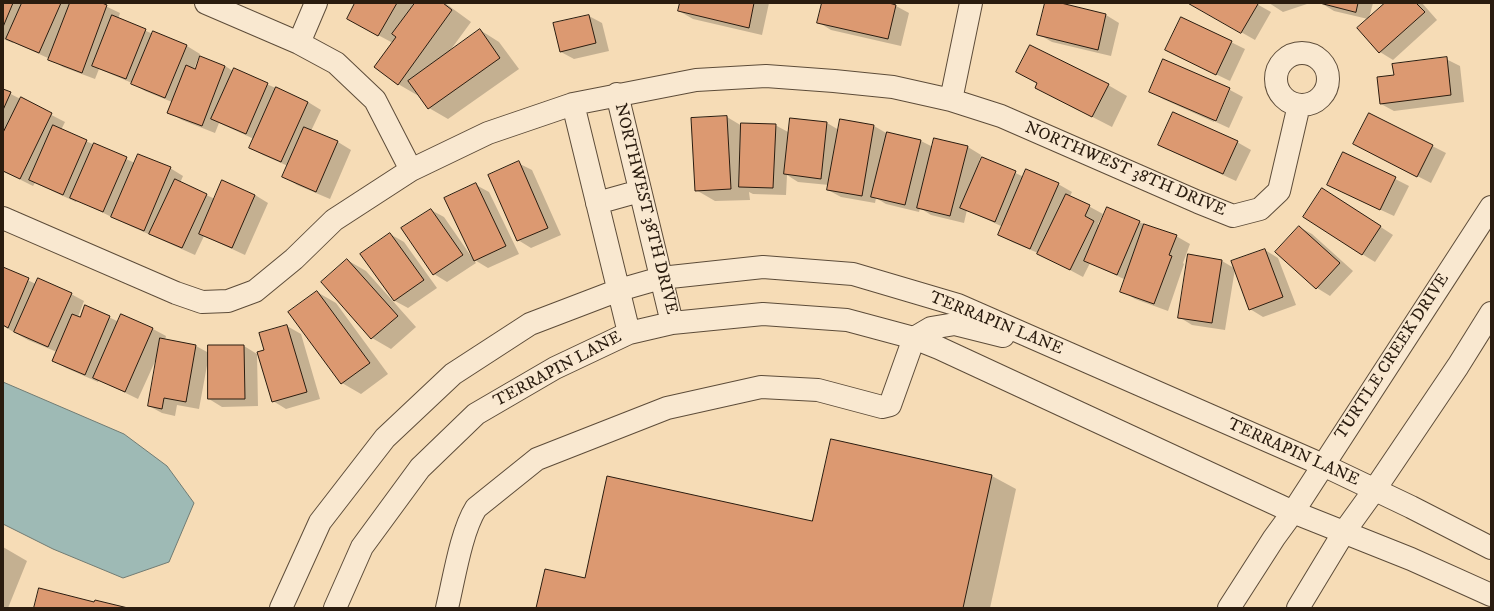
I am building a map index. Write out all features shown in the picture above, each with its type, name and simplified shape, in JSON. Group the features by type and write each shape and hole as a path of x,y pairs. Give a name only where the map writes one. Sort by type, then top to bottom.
{"street":[{"path":"206,3 299,43 336,63 375,100 411,170"},
{"path":"299,43 316,3"},
{"path":"951,100 971,3"},
{"name":"NORTHWEST 38TH DRIVE","path":"3,218 176,293 202,302 228,301 256,291 294,259 334,220 411,170 488,133 574,104 617,94 696,80 766,76 893,87 951,100 1001,116 1233,216 1260,209 1279,191 1300,105"},
{"name":"NORTHWEST 38TH DRIVE","path":"617,94 672,323"},
{"path":"574,104 629,333"},
{"path":"597,203 640,191"},
{"name":"TURTLE CREEK DRIVE","path":"1229,608 1491,207"},
{"name":"TERRAPIN LANE","path":"281,608 320,522 385,438 453,374 530,324 619,290 662,278 763,267 854,274 958,305 1323,465 1375,489 1491,548"},
{"path":"1298,608 1344,532 1375,489 1458,366 1491,313"},
{"name":"TERRAPIN LANE","path":"335,608 362,547 420,468 476,414 555,368 629,333 672,323 763,314 847,320 914,338 939,348 1293,512 1412,559 1491,595"},
{"path":"447,608 470,517 476,508 537,459 667,408 761,388 818,390 882,407 890,405 914,338 931,328 955,324 1060,350"}],"water":[{"path":"3,382 124,434 167,466 194,503 169,562 123,578 53,549 3,524"}],"building":[{"path":"3,3 13,3 3,27"},
{"path":"22,3 61,3 39,53 6,39"},
{"path":"70,3 102,3 107,5 82,73 48,60"},
{"path":"355,3 397,3 378,36 347,19"},
{"path":"415,3 443,3 452,10 398,85 374,67 396,37 392,34"},
{"path":"680,3 754,3 749,28 678,11"},
{"path":"822,3 889,3 896,5 888,39 817,23"},
{"path":"1045,3 1061,3 1106,14 1098,50 1037,35"},
{"path":"1188,3 1257,3 1258,4 1241,33"},
{"path":"1320,3 1358,3 1356,12"},
{"path":"1385,3 1416,3 1425,12 1379,53 1357,28"},
{"path":"112,15 146,29 126,79 92,66"},
{"path":"589,15 596,43 560,52 553,23"},
{"path":"1181,17 1232,41 1216,75 1165,50"},
{"path":"480,29 500,58 428,109 408,81"},
{"path":"153,31 187,45 165,98 131,84"},
{"path":"1030,45 1109,84 1092,117 1035,88 1037,83 1016,72"},
{"path":"200,56 225,66 202,126 167,113 186,65 195,69"},
{"path":"1447,57 1451,95 1380,104 1377,77 1394,75 1392,64"},
{"path":"1163,59 1230,88 1216,121 1149,92"},
{"path":"234,68 268,83 246,134 211,119"},
{"path":"276,87 308,102 281,162 249,148"},
{"path":"3,89 11,92 3,110"},
{"path":"21,97 52,113 20,179 3,171 3,133"},
{"path":"1173,112 1238,141 1223,174 1158,145"},
{"path":"1369,113 1433,145 1417,177 1353,144"},
{"path":"727,116 731,189 695,191 691,118"},
{"path":"790,118 827,122 821,179 784,174"},
{"path":"840,119 874,125 862,196 827,190"},
{"path":"741,123 776,124 773,188 739,187"},
{"path":"53,125 87,140 63,195 29,180"},
{"path":"304,127 338,141 316,192 282,177"},
{"path":"887,132 921,140 905,205 871,197"},
{"path":"934,138 968,146 950,216 917,208"},
{"path":"94,143 127,157 103,212 70,198"},
{"path":"1343,152 1396,177 1380,210 1327,185"},
{"path":"138,154 171,167 144,231 111,217"},
{"path":"982,157 1016,171 995,222 960,208"},
{"path":"519,161 548,228 517,241 488,175"},
{"path":"1026,169 1059,183 1030,249 998,235"},
{"path":"175,179 207,194 182,248 149,234"},
{"path":"222,180 255,195 232,248 199,234"},
{"path":"476,183 506,246 474,261 444,198"},
{"path":"1322,188 1381,226 1362,255 1303,217"},
{"path":"1066,194 1090,205 1085,216 1094,221 1070,270 1037,254"},
{"path":"1107,207 1140,221 1117,275 1084,261"},
{"path":"431,209 463,255 433,275 401,228"},
{"path":"1144,224 1177,235 1169,255 1172,256 1154,304 1120,292"},
{"path":"1299,226 1340,263 1316,289 1275,252"},
{"path":"390,233 424,280 394,301 360,254"},
{"path":"1265,249 1283,297 1249,310 1231,261"},
{"path":"1188,254 1222,260 1212,323 1178,318"},
{"path":"347,259 398,316 371,339 321,282"},
{"path":"3,267 29,278 8,328 3,325"},
{"path":"38,278 72,293 48,347 14,332"},
{"path":"317,291 370,363 341,384 288,312"},
{"path":"85,305 110,316 85,375 52,361 72,314 80,317"},
{"path":"121,314 153,328 125,392 93,378"},
{"path":"287,325 307,392 272,402 257,352 264,350 259,333"},
{"path":"160,338 196,345 186,402 164,398 162,409 148,406"},
{"path":"208,345 244,345 245,399 208,399"},
{"path":"831,439 992,475 963,608 536,608 545,569 585,578 607,476 812,521"},
{"path":"39,588 94,602 95,600 128,608 34,608"}]}
